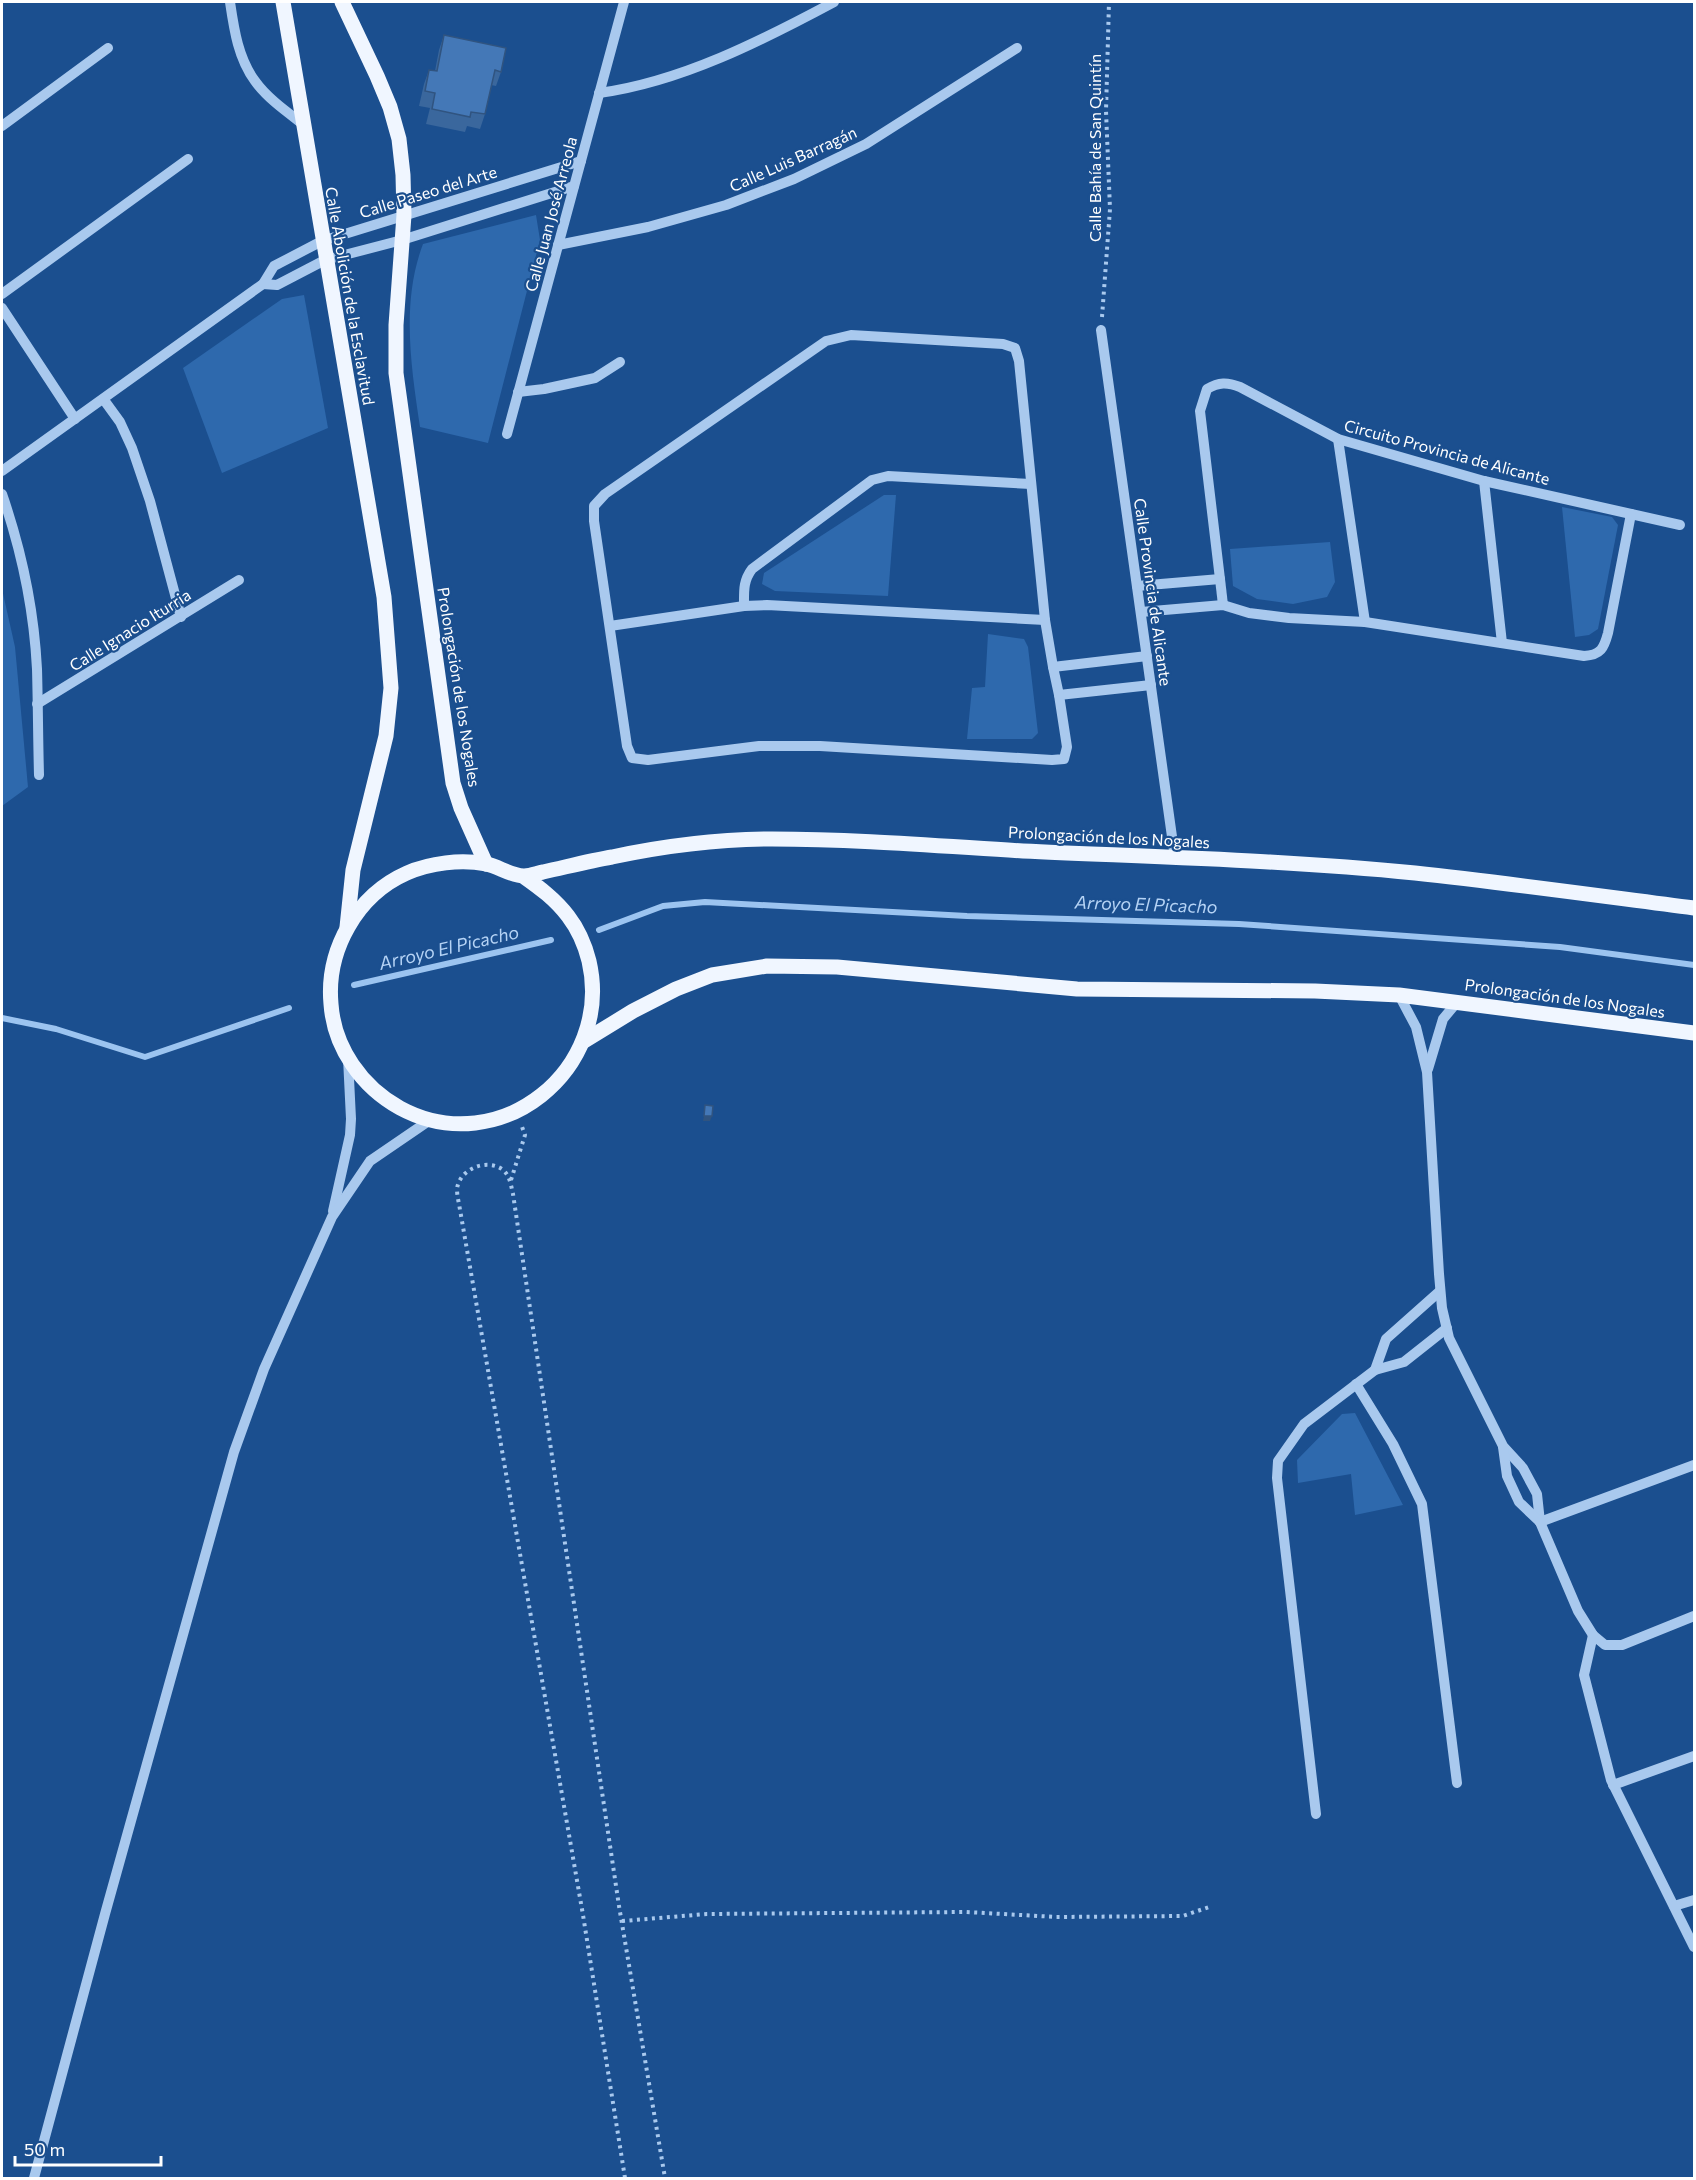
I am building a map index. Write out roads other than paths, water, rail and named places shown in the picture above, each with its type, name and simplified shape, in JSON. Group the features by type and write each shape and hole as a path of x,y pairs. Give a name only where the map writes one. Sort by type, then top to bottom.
{"main road":[{"name":"Calle Abolición de la Esclavitud","path":"283,2 384,597"},
{"name":"Calle Abolición de la Esclavitud","path":"342,2 390,107 399,139 404,215 396,325 396,373 425,582"},
{"name":"Prolongación de los Nogales","path":"425,582 453,783 461,808 486,864"},
{"name":"Prolongación de los Nogales","path":"347,927 353,870 387,724 391,688 384,597"},
{"name":"Prolongación de los Nogales","path":"523,876 614,856 679,846 769,839 1308,865 1416,874 1695,908"},
{"name":"Prolongación de los Nogales","path":"445,862 486,864 523,876 549,894 570,918 585,947 592,978 592,1010 584,1041 573,1062 542,1096 500,1118 477,1123 453,1123 430,1120 405,1111 382,1097 363,1080 348,1058 337,1033 331,998 331,979 336,952 347,927 372,896 406,873 445,862"},
{"name":"Prolongación de los Nogales","path":"584,1041 633,1011 676,989 712,975 767,966 837,967 1077,988 1399,994 1695,1034"}],"street":[{"path":"231,2 237,43 255,81 304,125"},
{"name":"Calle Juan José Arreola","path":"507,434 624,2"},
{"path":"599,93 656,81 707,62 778,32 834,2"},
{"path":"2,126 108,48"},
{"name":"Calle Luis Barragán","path":"558,245 648,227 726,205 794,179 867,144 1017,48"},
{"path":"2,294 188,159"},
{"name":"Calle Paseo del Arte","path":"2,471 264,284 274,266 322,240 581,161"},
{"path":"514,181 518,203"},
{"name":"Calle Paseo del Arte","path":"264,284 278,285 325,260 402,240 574,186"},
{"path":"2,308 75,419"},
{"name":"Calle Provincia de Alicante","path":"1101,330 1175,858"},
{"path":"850,335 1003,344 1015,348 1019,361 1045,620 1067,747 1064,759 819,746 759,746 648,760 632,758 627,746 594,521 594,506 604,494 826,341 850,335"},
{"path":"518,392 596,378 620,362"},
{"name":"Circuito Provincia de Alicante","path":"1224,605 1200,411 1207,389 1228,382 1338,439 1484,481 1680,525"},
{"path":"104,400 120,422 132,448 150,501 181,617"},
{"path":"1338,439 1365,622"},
{"path":"744,606 746,577 752,568 872,480 888,476 1031,484"},
{"path":"1484,481 1502,643"},
{"path":"2,494 13,525 29,602 37,667 39,775"},
{"path":"1141,612 1224,605 1249,613 1289,618 1365,622 1584,656 1599,654 1604,647 1608,633 1631,514"},
{"path":"1137,586 1220,579"},
{"name":"Calle Ignacio Iturria","path":"37,704 239,580"},
{"path":"610,626 744,606 1045,620"},
{"path":"1053,667 1147,656"},
{"path":"1059,695 1151,685"},
{"path":"1399,994 1416,1027 1427,1072 1440,1291 1449,1338 1503,1446 1523,1468 1537,1494 1540,1522 1578,1611 1593,1635 1605,1645 1623,1645 1695,1616"},
{"path":"1427,1072 1443,1019 1458,1001"},
{"path":"332,1217 350,1135 348,1058"},
{"path":"34,2178 234,1452 264,1369 332,1217 370,1161 430,1120"},
{"path":"1375,1370 1386,1339 1440,1291"},
{"path":"1316,1814 1277,1478 1278,1461 1304,1424 1375,1370 1404,1362 1447,1328"},
{"path":"1356,1384 1393,1444 1422,1504 1457,1783"},
{"path":"1503,1446 1507,1476 1519,1502 1540,1522"},
{"path":"1540,1522 1695,1465"},
{"path":"1593,1635 1584,1675 1613,1785 1695,1947"},
{"path":"1613,1785 1695,1756"},
{"path":"1674,1906 1695,1900"}],"waterway":[{"name":"Arroyo El Picacho","path":"599,930 663,906 705,902 967,916 1239,924 1560,947 1694,965"},
{"name":"Arroyo El Picacho","path":"354,985 551,940"},
{"name":"Arroyo El Picacho","path":"2,1018 56,1029 145,1057 289,1008"}]}
